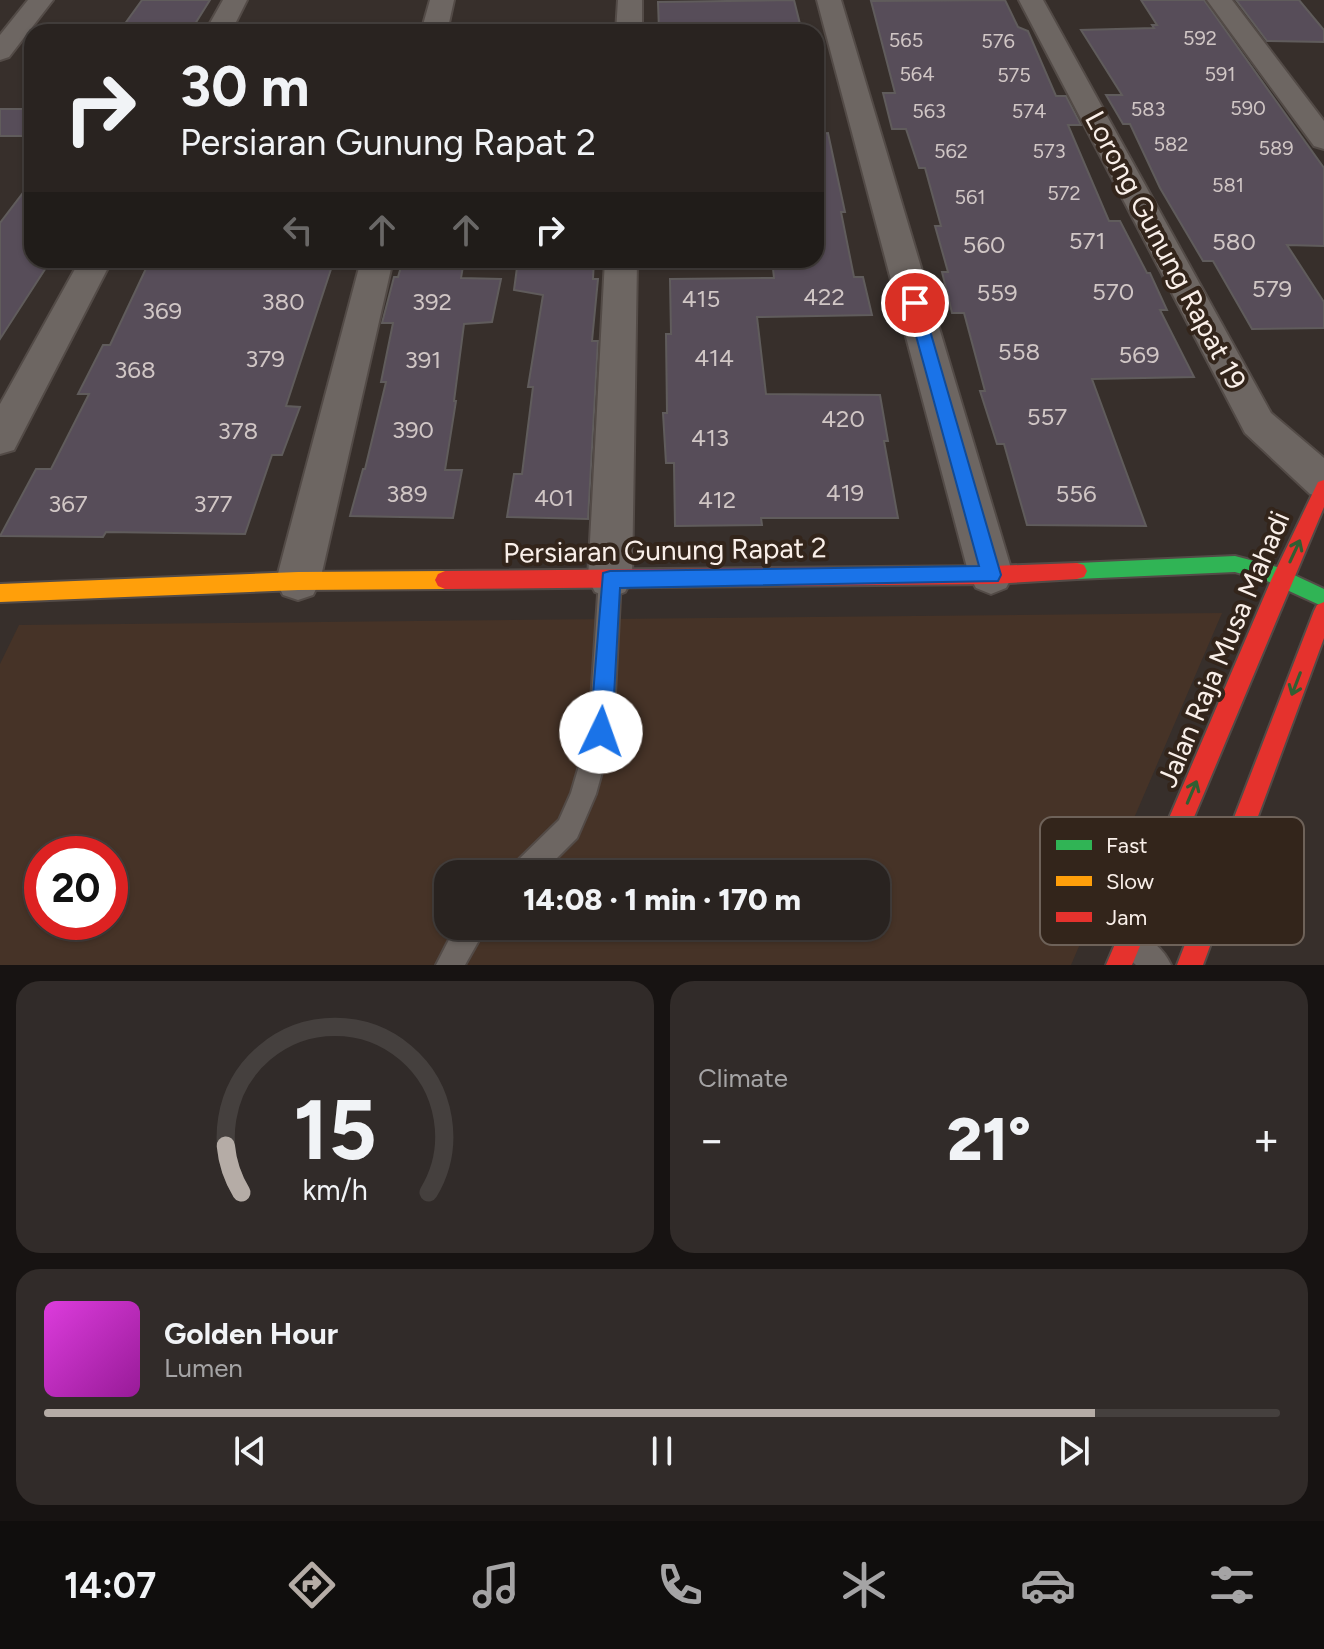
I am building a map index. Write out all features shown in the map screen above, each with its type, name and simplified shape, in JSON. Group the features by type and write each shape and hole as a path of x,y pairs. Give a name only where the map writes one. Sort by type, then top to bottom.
{"street":[{"path":"0,52 41,0"},
{"path":"222,24 235,0"},
{"path":"436,24 442,0"},
{"path":"629,24 630,0"},
{"path":"829,0 991,575"},
{"name":"Lorong Gunung Rapat 19","path":"1031,0 1258,423 1324,485"},
{"path":"1219,0 1324,140"},
{"path":"0,439 92,268"},
{"path":"298,581 375,268"},
{"path":"610,579 621,268"},
{"name":"Jalan Raja Musa Mahadi","path":"1181,817 1324,485"},
{"name":"Persiaran Gunung Rapat 2","path":"0,593 298,581 991,575 1235,564 1282,578 1324,598"},
{"path":"1246,817 1324,611"},
{"path":"1190,965 1198,945"}],"lane":[{"path":"536,860 568,829 583,794 601,732 610,579"},
{"path":"450,965 462,940"},
{"path":"1124,953 1157,965"}],"shaded area":[{"path":"1222,613 1134,817 1040,817 1040,945 1080,945 1071,965 0,965 0,664 19,625"}],"building":[{"path":"142,0 210,0 195,24 125,24"},
{"path":"794,0 800,24 659,24 658,2"},
{"path":"1005,0 1018,27 1028,31 1056,96 1066,96 1081,125 1068,125 1109,221 1120,221 1147,273 1150,273 1167,310 1160,310 1194,377 1092,379 1146,526 1027,525 1004,444 997,444 980,391 985,391 964,313 952,313 942,272 948,272 935,226 941,226 925,168 919,168 906,129 892,129 883,93 895,93 871,1"},
{"path":"1141,0 1204,0 1324,168 1324,246 1287,245 1324,302 1324,328 1252,329 1213,261 1203,261 1160,188 1130,124 1123,124 1106,95 1122,95 1081,30 1154,28 1152,25 1157,25"},
{"path":"1236,0 1299,0 1324,30 1324,42 1267,41"},
{"path":"0,109 24,109 24,136 0,136"},
{"path":"824,133 828,133 845,212 841,212 854,277 863,277 872,315 757,317 766,394 880,395 888,441 884,441 898,518 761,518 762,525 675,526 674,463 666,463 663,413 667,413 666,334 671,334 670,279 774,278 773,268 824,268"},
{"path":"24,192 24,268 46,268 0,339 0,223"},
{"path":"146,268 331,268 286,406 300,407 282,455 272,455 245,534 106,532 103,537 0,536 36,469 51,469 89,394 78,394 103,345 110,345"},
{"path":"401,268 463,268 461,278 501,279 492,322 464,324 445,470 462,470 453,518 350,516 386,382 381,382 393,323 382,323 394,277 398,277"},
{"path":"517,268 594,268 593,279 598,279 592,341 598,341 588,519 507,517 514,474 522,474 533,387 528,387 543,295 514,290"}],"traffic: fast":[{"path":"1077,571 1235,564 1270,573 1324,598"}],"traffic: slow":[{"path":"0,593 298,581 445,580"}],"traffic: jam":[{"path":"1181,817 1282,578 1324,487"},
{"path":"445,580 991,575 1077,571"},
{"path":"1246,817 1324,611"},
{"path":"1119,965 1127,945"},
{"path":"1190,965 1198,945"}],"route":[{"path":"601,732 610,579 991,575 915,303"}]}
